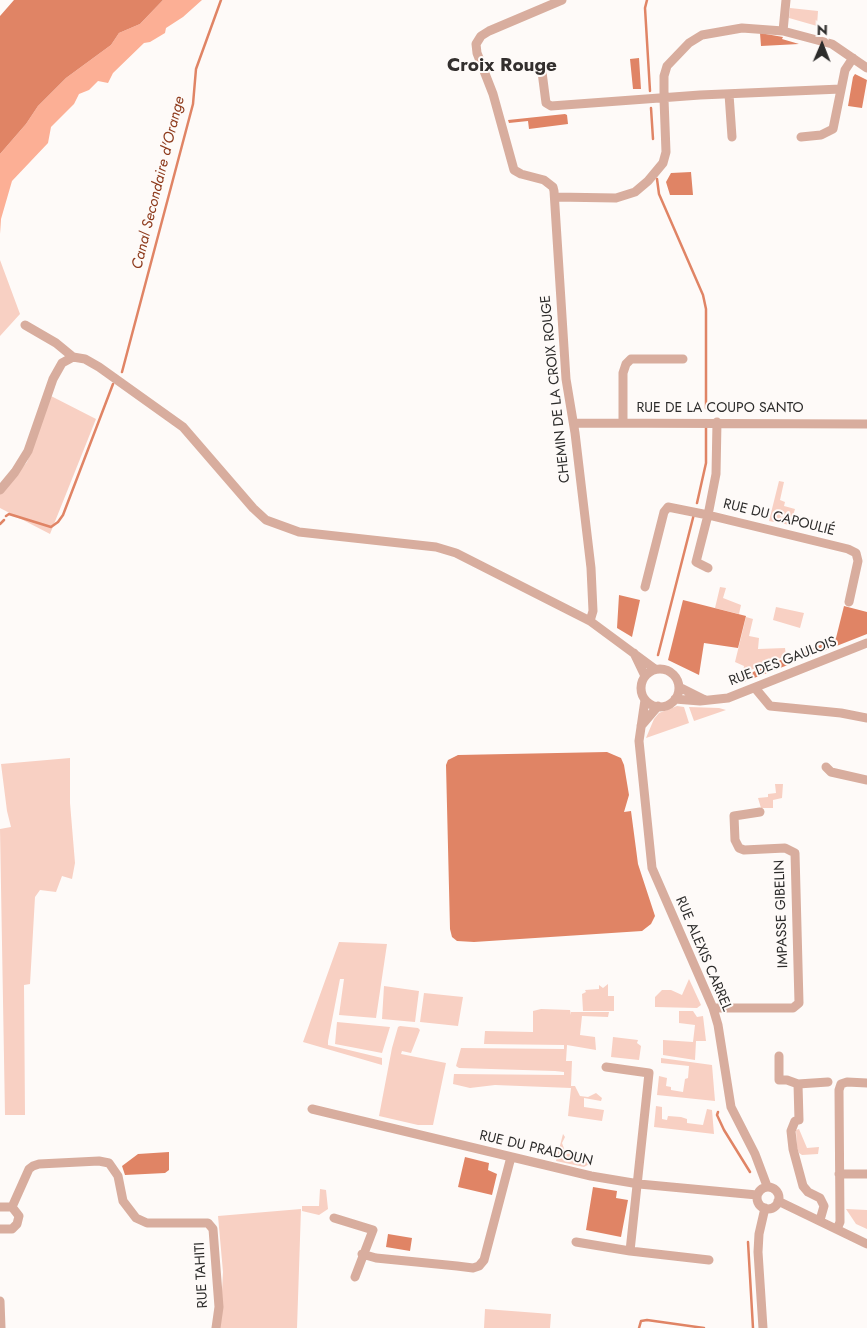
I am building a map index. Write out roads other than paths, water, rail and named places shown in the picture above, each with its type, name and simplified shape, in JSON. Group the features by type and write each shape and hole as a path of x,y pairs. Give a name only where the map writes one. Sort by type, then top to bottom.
{"street":[{"path":"562,0 489,31 477,40 477,53 493,94 514,170 550,184 553,187 555,197 616,198 635,192 648,181 663,163 666,152 664,76 667,66 693,40 711,32 742,28 784,31 832,44 867,68"},
{"path":"784,31 786,0"},
{"path":"801,137 821,135 833,129 845,70 853,58"},
{"path":"542,72 546,103 551,106 729,94 841,89"},
{"path":"729,94 732,137"},
{"name":"CHEMIN DE LA CROIX ROUGE","path":"555,197 560,317 566,379 574,422 591,568 593,611 590,621"},
{"path":"25,325 74,356 85,359 99,367 183,427 253,508 266,520 299,532 436,547 456,554 590,621 655,669"},
{"path":"0,490 15,472 28,451 53,379 62,363 74,356"},
{"path":"623,423 623,373 626,364 631,359 683,358"},
{"name":"RUE DE LA COUPO SANTO","path":"574,422 867,424"},
{"name":"RUE DU CAPOULIÉ","path":"717,422 716,474 708,515 848,549 856,553 858,561 849,602"},
{"path":"645,587 665,509 675,507 708,515 696,562 708,568"},
{"name":"RUE DES GAULOIS","path":"675,699 708,701 728,698 867,644"},
{"path":"633,651 645,676"},
{"path":"662,668 674,675 679,687 675,699 664,706 658,706 645,700 641,688 645,676 655,669 662,668"},
{"path":"679,687 708,701"},
{"path":"754,688 770,706 841,713 867,718"},
{"name":"RUE ALEXIS CARREL","path":"645,700 640,726 640,753 652,868 713,1008 718,1025 731,1107 755,1154 767,1186 776,1191 778,1201"},
{"path":"640,726 658,706"},
{"path":"826,767 831,772 867,780"},
{"name":"IMPASSE GIBELIN","path":"713,1008 793,1008 799,1003 795,853 785,848 744,850 739,848 735,840 734,816 760,812"},
{"path":"779,1056 779,1080 787,1080 798,1084 828,1082"},
{"path":"606,1066 649,1073 639,1184 630,1251"},
{"path":"837,1229 840,1222 839,1090 841,1084 847,1082 867,1083"},
{"path":"798,1084 799,1120 794,1121 791,1131 792,1148 803,1186 808,1192 820,1198 824,1206 820,1220"},
{"name":"RUE DU PRADOUN","path":"312,1109 591,1176 639,1184 756,1195"},
{"path":"362,1254 376,1258 473,1268 481,1264 511,1158"},
{"name":"RUE TAHITI","path":"12,1207 29,1169 33,1166 38,1164 99,1161 109,1163 118,1176 123,1201 136,1218 147,1224 208,1223 213,1228 219,1307 216,1328"},
{"path":"839,1174 867,1174"},
{"path":"767,1186 759,1190 756,1195 757,1202 765,1208 772,1208 778,1201 867,1244"},
{"path":"0,1207 12,1207 19,1216 17,1224 12,1229 0,1229"},
{"path":"763,1328 758,1252 759,1234 765,1208"},
{"path":"334,1218 373,1230 362,1254 355,1277"},
{"path":"576,1242 630,1251 709,1260"},
{"path":"0,1302 1,1328"}],"waterway":[{"name":"Canal Secondaire d'Orange","path":"122,372 193,104 196,69 221,0"},
{"path":"647,0 645,8 650,91"},
{"path":"651,108 653,139"},
{"path":"657,179 659,194 703,295 706,309 706,408"},
{"name":"Canal Secondaire d'Orange","path":"6,516 9,514 51,527 58,522 63,515 113,384"},
{"path":"697,503 706,463 706,428"},
{"path":"658,655 694,514"},
{"name":"Canal Secondaire d'Orange","path":"0,524 4,520"},
{"path":"718,1112 717,1115 724,1130 750,1172"},
{"path":"748,1242 753,1328"},
{"path":"639,1328 641,1321 647,1320 704,1328"}],"district":[{"name":"Croix Rouge","path":"502,66"}]}
